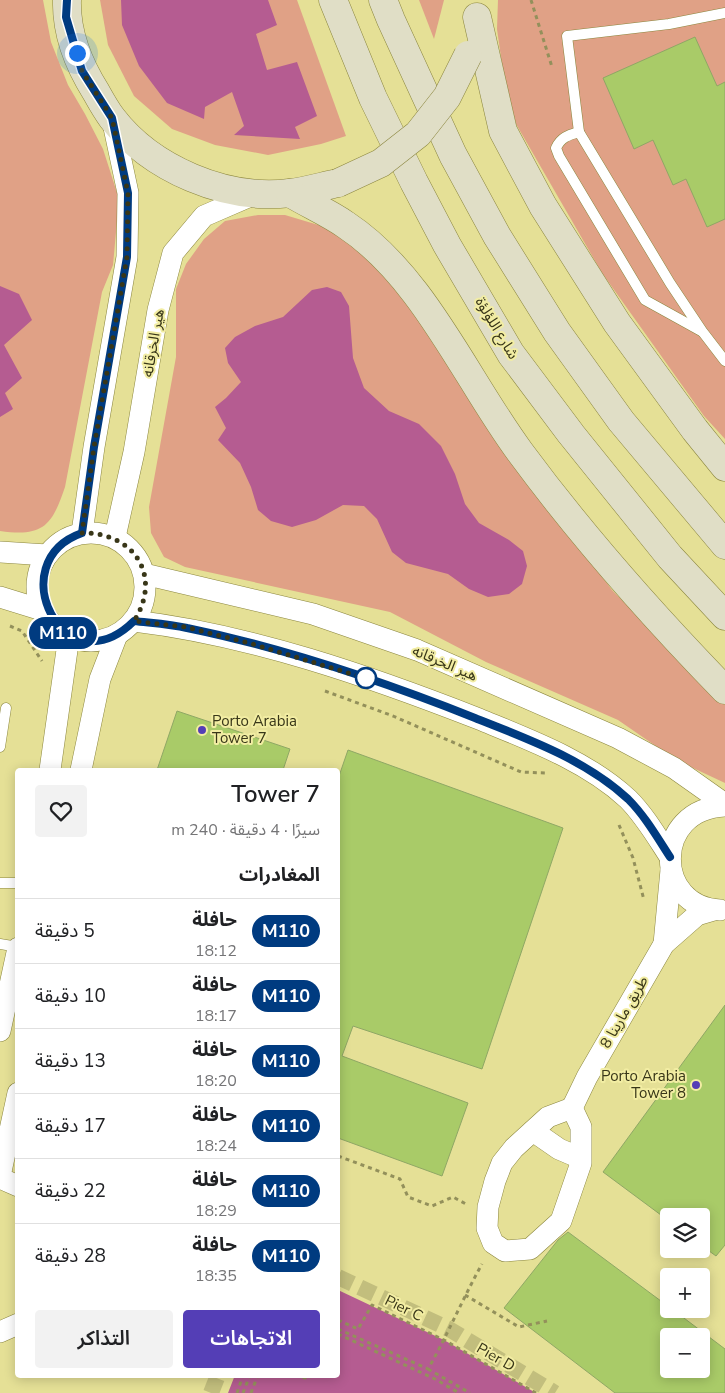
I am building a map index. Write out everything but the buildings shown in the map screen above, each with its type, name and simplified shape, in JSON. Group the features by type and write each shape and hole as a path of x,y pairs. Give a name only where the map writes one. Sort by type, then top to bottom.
{"main road":[{"name":"شارع اللؤلؤة","path":"333,0 373,98 414,182 447,245 511,354 571,434 670,557 725,616"},
{"path":"383,0 453,155 502,244 557,332 621,421 725,545"},
{"path":"65,6 82,71 112,118 142,148 177,171 216,186 257,194 290,193 338,183 381,163 418,134 447,97 468,55 477,8"},
{"path":"477,8 503,131 543,206 617,323 694,430 725,467"},
{"path":"290,193 347,225 383,256 418,296 520,451 572,519 643,603 725,690"}],"street":[{"path":"82,533 94,447 127,257 128,193 112,118"},
{"name":"هير الخرقانه","path":"115,537 134,452 158,310 173,253 204,216 257,194"},
{"path":"99,532 115,537 133,553 144,574 145,598 141,610 134,621 117,635 101,640 85,641 69,636 58,630 42,610 37,582 40,568 47,555 63,541 82,533 99,532"},
{"path":"0,552 47,555"},
{"name":"هير الخرقانه","path":"144,574 313,614 417,650 618,738 674,768 725,806"},
{"path":"0,597 42,610"},
{"path":"134,621 185,627 265,647 375,681 519,735 577,763 621,793 644,817 670,862 674,880 686,895 702,906 720,910"},
{"path":"81,768 100,679 117,635"},
{"path":"50,768 69,636"},
{"name":"طريق مارينا 8","path":"664,944 672,843 678,830 688,819 700,811 725,806"},
{"name":"طريق مارينا 8","path":"572,1108 586,1077 664,944 697,915 720,910"},
{"path":"0,1031 15,962"},
{"path":"15,1107 0,1177 15,1184"},
{"path":"572,1108 581,1127 581,1163 561,1221 530,1250 505,1251 493,1243 487,1228 488,1213 495,1181 502,1163 514,1148 548,1117 572,1108"},
{"path":"533,1131 558,1149 580,1158"},
{"path":"0,1332 15,1325"}],"lane":[{"path":"725,13 668,24 567,36 579,132 670,283 702,331 725,361"},
{"path":"579,132 566,136 560,141 556,148 559,156 645,300 702,331"},
{"path":"0,747 6,708"},
{"path":"0,883 15,883"},
{"path":"0,944 15,947"}],"path":[{"path":"531,0 553,70"},
{"path":"7,625 22,631 45,665"},
{"path":"318,688 393,716 521,772 550,774"},
{"path":"618,823 633,858 646,905 667,920"},
{"path":"340,1157 400,1179 408,1197 432,1206 453,1197 488,1213"},
{"path":"428,1369 493,1243"},
{"path":"465,1295 519,1327 547,1321"},
{"name":"Pier C","path":"340,1321 358,1329 372,1305 444,1340"},
{"path":"340,1330 428,1369 470,1393"},
{"path":"340,1335 436,1379 459,1393"},
{"name":"Pier D","path":"444,1340 536,1393"},
{"path":"237,1393 242,1378"},
{"path":"243,1393 249,1378"},
{"path":"251,1393 257,1378"}],"shaded area":[{"path":"0,0 43,0 51,42 68,85 103,149 119,199 113,265 102,292 65,487 50,520 36,530 26,532 0,531"},
{"path":"100,0 297,0 346,136 321,144 268,155 215,145 172,129 134,96 108,45"},
{"path":"121,0 268,0 277,25 256,34 267,70 297,62 317,116 295,127 300,139 234,135 244,126 232,92 205,107 204,119 167,103 139,66 122,25"},
{"path":"419,0 444,0 434,39"},
{"path":"498,0 725,0 725,439 704,416 602,273 516,124 504,79 497,29"},
{"path":"258,215 285,215 325,227 361,247 401,286 487,422 612,590 725,705 725,783 676,760 618,720 486,662 390,612 185,567 164,557 151,533 149,507 176,357 176,289 186,264 204,239 225,221"},
{"path":"0,286 19,294 32,320 4,345 22,378 5,393 13,409 0,417"},
{"path":"327,287 341,292 349,306 353,358 364,388 389,411 419,424 441,446 455,474 465,504 479,523 509,540 523,551 527,566 522,584 509,594 488,597 469,589 448,574 406,563 392,552 377,519 364,506 343,505 316,520 292,527 271,521 258,510 251,487 240,463 218,440 226,428 215,407 241,382 228,363 225,348 235,337 255,326 283,317 312,290"},
{"path":"340,1291 444,1340 536,1393 228,1393 234,1378 340,1378"}],"tunnel":[{"path":"340,1278 449,1329 555,1393"},
{"path":"211,1393 217,1378"}],"bus line":[{"name":"M110","path":"67,0 66,17 82,71 112,118 128,193 127,257 94,447 82,533 69,537 57,545 47,555 40,568 37,582 38,596 42,610 49,620 58,630 85,641 101,640 117,635 134,621 185,627 265,647 375,681 456,710 519,735 577,763 606,782 628,799 644,817 670,857"}],"place":[{"name":"Porto Arabia Tower 7","path":"202,730"},
{"name":"Porto Arabia Tower 8","path":"696,1085"}],"route":[{"path":"77,53 82,71 112,118 128,193 127,257 94,447 82,533 99,532 115,537 128,546 138,559 146,586 141,610 134,621 185,627 265,647 375,681 366,678"}]}
